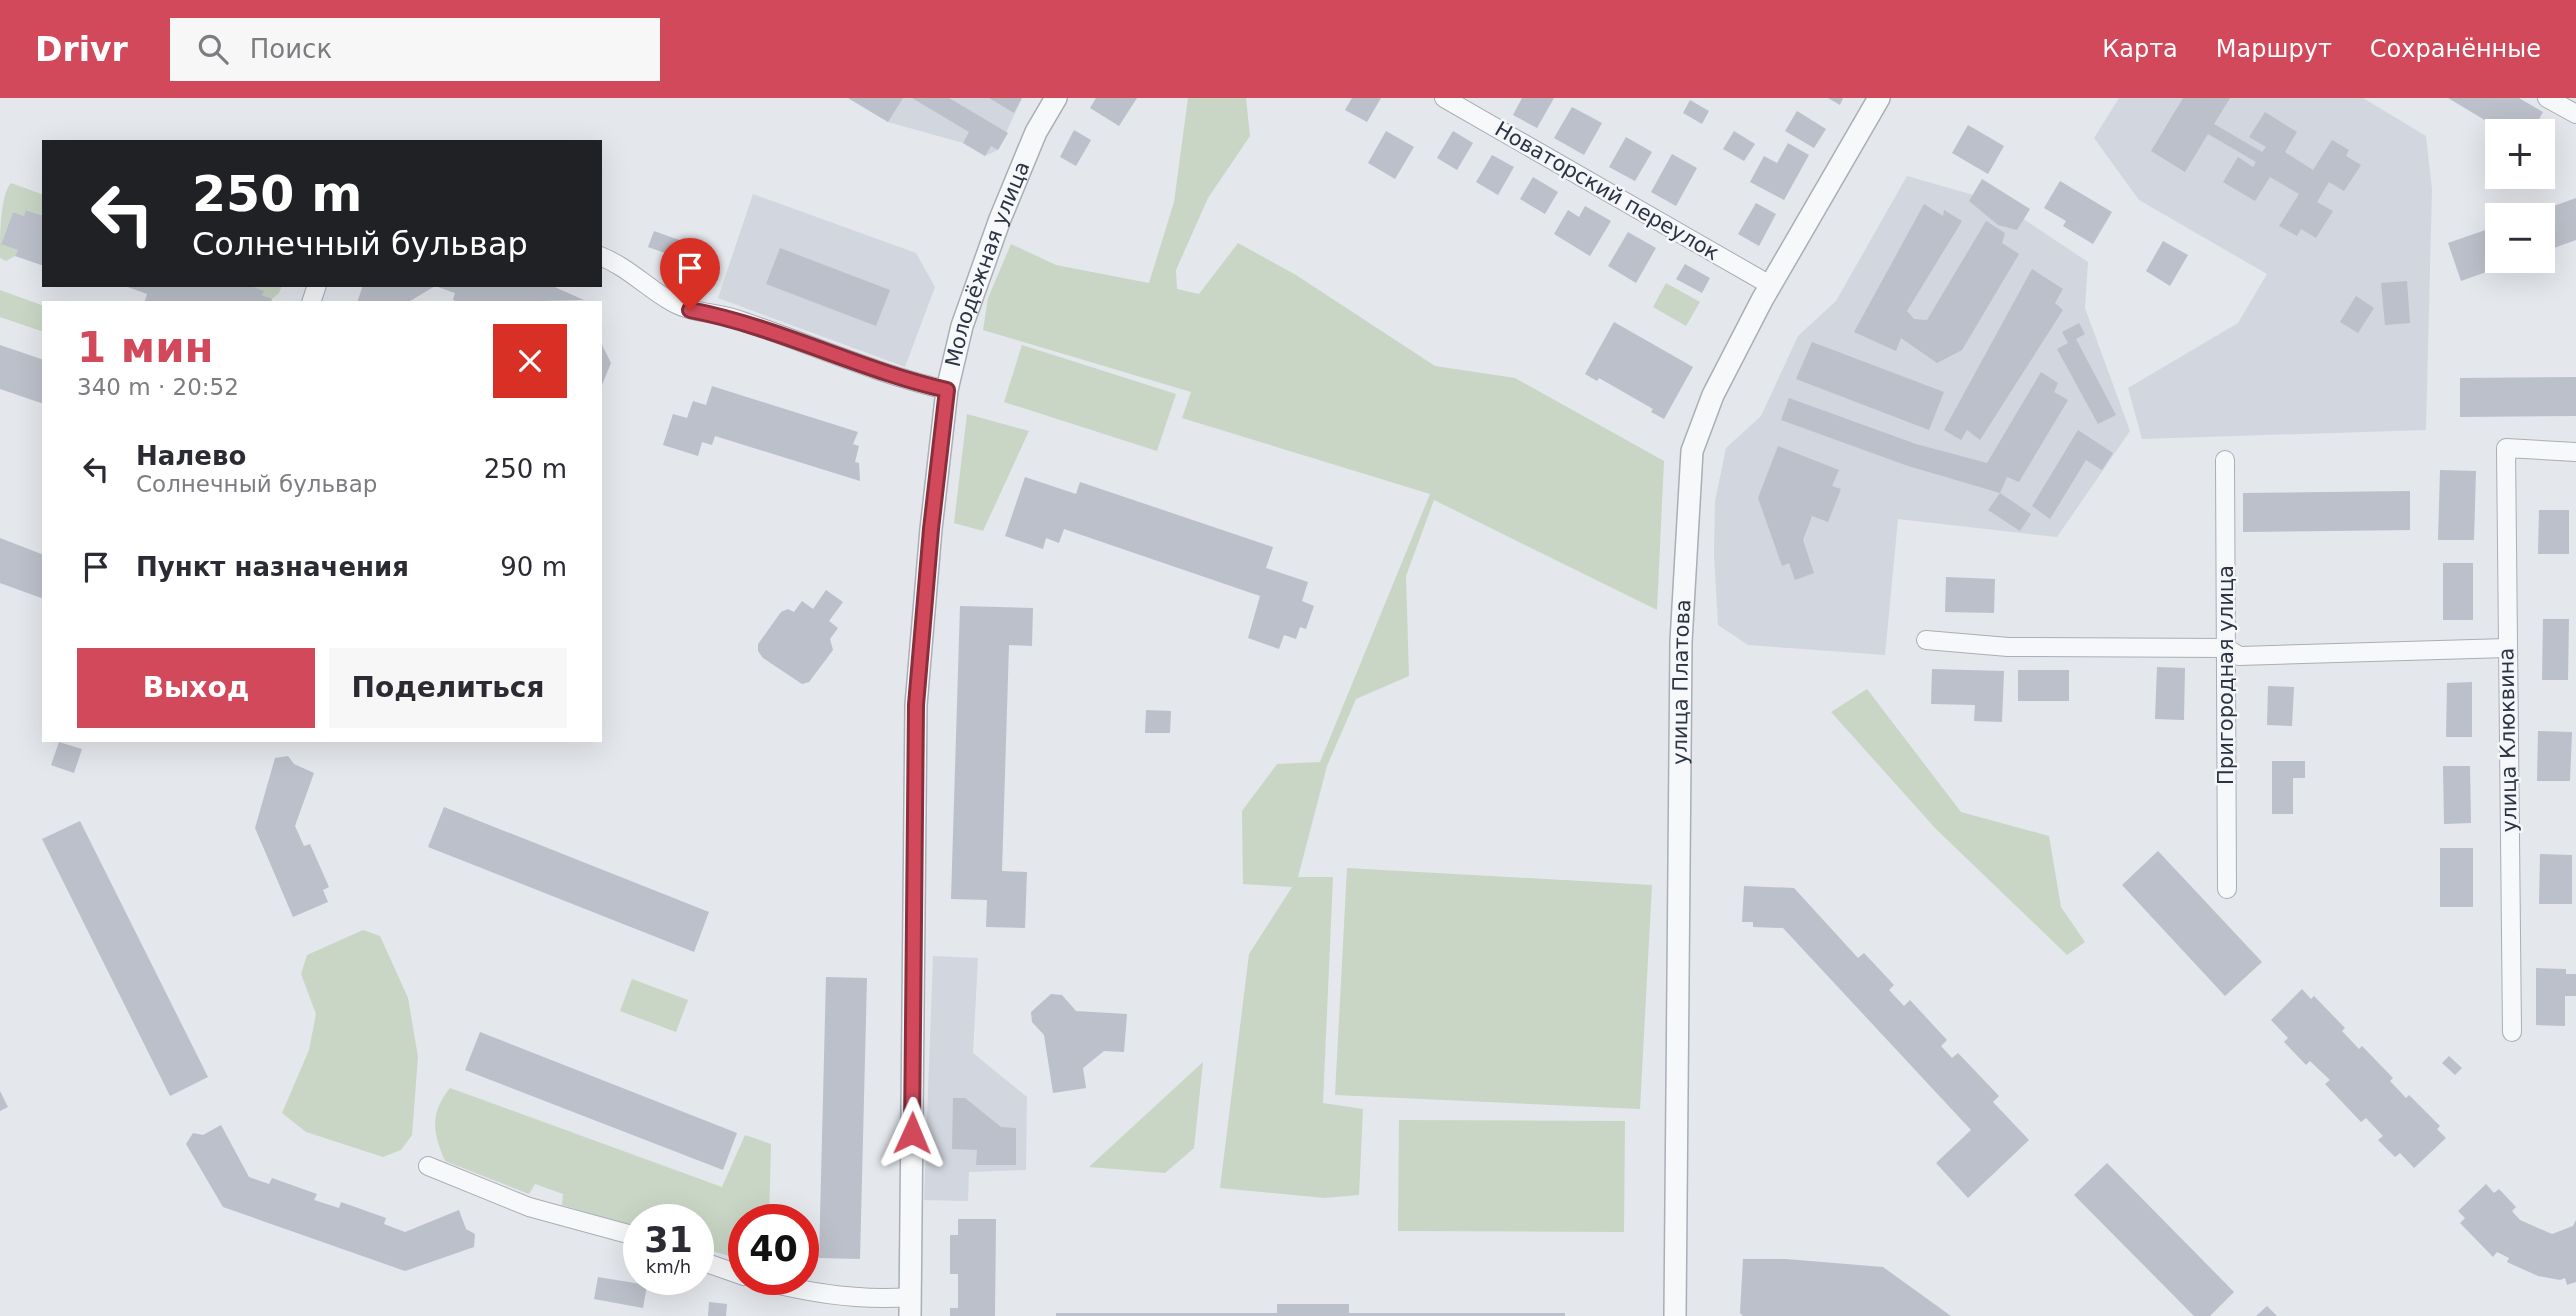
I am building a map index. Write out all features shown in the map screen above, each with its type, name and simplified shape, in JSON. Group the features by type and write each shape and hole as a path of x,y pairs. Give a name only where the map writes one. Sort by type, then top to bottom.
{"street":[{"name":"Молодёжная улица","path":"910,1307 916,705 931,529 947,390 962,326 1000,219 1036,132 1056,98"},
{"name":"Новаторский переулок","path":"1444,98 1770,285"},
{"name":"улица Платова","path":"1675,1316 1681,642 1688,488 1695,436 1770,285 1879,98"},
{"path":"2547,98 2576,114"},
{"path":"602,257 618,263 671,302 690,310 735,318 916,382 947,390"},
{"name":"улица Клюквина","path":"2512,1032 2506,448 2576,452"},
{"name":"Пригородная улица","path":"2225,460 2227,889"},
{"path":"1926,640 2008,647 2227,648 2239,656 2507,648"},
{"path":"428,1166 529,1208 623,1233"},
{"path":"819,1294 910,1307"}],"shaded area":[{"path":"848,98 1022,98 998,150 985,156 963,143 888,122"},
{"path":"2119,98 2363,98 2426,136 2432,189 2426,430 2142,439 2128,388 2238,323 2267,274 2139,200 2094,138"},
{"path":"1907,176 1998,202 2088,262 2085,308 2130,431 2057,537 1898,519 1885,655 1748,645 1718,625 1714,555 1715,501 1726,448 1761,416 1798,336 1836,301"},
{"path":"753,194 916,253 935,287 905,367 718,298"},
{"path":"933,956 978,958 973,1053 1027,1097 1026,1170 969,1172 968,1201 924,1200"}],"green space":[{"path":"1188,98 1246,98 1250,136 1208,198 1176,270 1177,289 1199,294 1238,243 1296,275 1435,366 1515,378 1664,461 1657,610 1434,500 1406,576 1409,676 1356,699 1327,766 1298,877 1333,877 1323,1103 1363,1109 1359,1195 1324,1198 1220,1188 1249,954 1292,887 1243,884 1242,811 1277,764 1320,762 1430,494 1182,418 1191,392 983,330 988,298 1011,244 1056,265 1149,283 1174,202"},
{"path":"11,183 42,194 42,215 27,210 24,216 13,212 1,243 18,250 15,256 6,261 0,258 3,206"},
{"path":"1666,283 1700,302 1686,326 1653,307"},
{"path":"254,287 281,287 272,299 262,295 263,291"},
{"path":"0,290 42,305 42,331 0,317"},
{"path":"1022,345 1176,394 1157,451 1004,402"},
{"path":"967,414 1029,431 983,531 954,523"},
{"path":"1867,689 1961,812 2049,836 2061,907 2085,942 2067,955 1936,829 1831,712"},
{"path":"1347,868 1652,885 1640,1109 1335,1095"},
{"path":"363,930 380,936 408,998 418,1057 412,1135 401,1150 383,1157 306,1132 282,1113 309,1050 316,1014 301,974 307,955"},
{"path":"632,979 688,1000 676,1032 620,1011"},
{"path":"1203,1062 1194,1148 1165,1173 1089,1167"},
{"path":"450,1088 722,1187 745,1135 771,1144 769,1204 728,1204 728,1255 714,1252 714,1204 623,1204 623,1223 562,1205 563,1194 535,1184 529,1194 445,1161 435,1124 443,1097"},
{"path":"1399,1120 1625,1121 1624,1232 1398,1231"}],"building":[{"path":"848,98 903,98 888,122"},
{"path":"912,98 949,98 1008,133 998,150 991,146 985,156 963,143 969,132"},
{"path":"989,98 1022,98 1014,113"},
{"path":"1096,98 1137,98 1119,126 1090,108"},
{"path":"1352,98 1381,98 1367,122 1345,110"},
{"path":"1522,98 1554,98 1537,128 1513,115"},
{"path":"1828,98 1843,98 1840,105"},
{"path":"2183,98 2230,98 2214,124 2262,152 2266,147 2249,137 2265,112 2297,132 2285,152 2313,170 2332,140 2349,150 2346,156 2361,165 2344,191 2329,182 2317,202 2333,211 2316,238 2301,229 2297,236 2279,226 2299,194 2270,177 2255,201 2223,182 2238,157 2253,167 2256,162 2208,134 2185,172 2151,151"},
{"path":"2448,98 2519,98 2543,112 2539,119 2485,120"},
{"path":"1690,100 1709,111 1702,124 1683,113"},
{"path":"1572,107 1602,123 1584,155 1554,138"},
{"path":"1797,111 1826,129 1814,148 1785,131"},
{"path":"1968,125 2004,146 1988,174 1952,153"},
{"path":"1074,130 1091,140 1076,166 1060,157"},
{"path":"1386,131 1414,147 1395,179 1368,163"},
{"path":"1453,131 1473,143 1457,170 1437,158"},
{"path":"1734,131 1755,144 1744,161 1723,149"},
{"path":"1626,137 1652,152 1635,181 1609,167"},
{"path":"1788,143 1809,155 1784,200 1750,182 1764,156 1777,163"},
{"path":"1672,154 1697,168 1676,206 1651,192"},
{"path":"1492,155 1514,167 1498,195 1476,182"},
{"path":"1533,177 1558,192 1545,214 1520,199"},
{"path":"1982,179 2030,209 2017,230 1998,225 1969,201"},
{"path":"2060,181 2112,212 2093,244 2063,226 2066,221 2044,208"},
{"path":"2576,198 2576,240 2555,248 2555,206"},
{"path":"1756,203 1776,214 1759,246 1738,234"},
{"path":"1924,204 1943,216 1944,210 1962,221 1907,311 1914,319 1927,320 1986,221 2005,233 2002,243 2019,254 1962,350 1937,363 1901,338 1896,351 1854,332"},
{"path":"1585,206 1611,221 1590,256 1554,234 1568,210 1579,217"},
{"path":"26,210 42,215 42,265 15,256 18,250 1,244 13,212 24,216"},
{"path":"2485,230 2485,272 2461,281 2448,243"},
{"path":"654,231 679,240 673,256 648,247"},
{"path":"1628,232 1656,248 1636,283 1608,266"},
{"path":"2163,241 2188,255 2170,286 2146,271"},
{"path":"780,248 890,290 876,326 766,284"},
{"path":"1685,264 1710,278 1702,293 1676,279"},
{"path":"2032,269 2063,289 2055,303 2063,310 1980,440 1967,430 1961,440 1944,430"},
{"path":"2407,281 2410,323 2385,325 2381,283"},
{"path":"128,287 254,287 264,291 262,295 272,299 145,301 147,294"},
{"path":"362,287 433,287 410,301 358,301"},
{"path":"438,287 555,287 584,300 456,301 453,300 455,293"},
{"path":"2356,296 2374,308 2358,333 2340,322"},
{"path":"1614,322 1693,367 1664,419 1651,412 1653,409 1599,378 1597,381 1585,374"},
{"path":"2079,323 2085,334 2076,339 2116,415 2098,424 2057,349 2068,343 2062,332"},
{"path":"1812,342 1944,392 1929,430 1796,379"},
{"path":"0,345 42,359 42,403 0,389"},
{"path":"602,345 611,363 602,385"},
{"path":"2041,372 2058,383 2054,392 2068,400 2019,482 2007,477 2000,493 1908,466 1781,420 1789,398 1916,444 1987,463"},
{"path":"2576,377 2576,416 2460,417 2460,378"},
{"path":"712,386 858,432 853,444 859,446 855,462 859,463 860,481 715,436 712,445 702,442 698,456 663,445 673,414 687,418 693,401 706,405"},
{"path":"2078,430 2113,453 2102,470 2086,460 2050,519 2032,506"},
{"path":"1778,446 1839,470 1832,486 1841,489 1828,522 1812,516 1803,540 1814,573 1795,580 1789,563 1782,566 1758,498"},
{"path":"2440,470 2476,471 2474,540 2438,540"},
{"path":"1025,477 1076,494 1080,482 1273,547 1266,568 1308,582 1302,601 1314,606 1306,629 1300,627 1296,639 1284,635 1279,649 1248,638 1260,596 1064,529 1059,543 1046,538 1043,549 1005,536"},
{"path":"2410,491 2410,530 2243,532 2243,493"},
{"path":"2000,493 2031,514 2020,531 1988,510"},
{"path":"2539,510 2569,510 2569,554 2538,554"},
{"path":"0,538 42,554 42,598 0,583"},
{"path":"2443,563 2473,563 2473,620 2443,620"},
{"path":"1946,577 1995,579 1994,613 1945,612"},
{"path":"826,590 843,602 829,621 838,628 830,639 833,650 809,682 802,684 763,658 758,651 758,644 781,612 788,609 794,612 802,601 813,609"},
{"path":"960,606 1033,608 1032,646 1009,645 1002,871 1027,872 1025,928 986,927 987,900 951,899"},
{"path":"2543,619 2569,619 2568,680 2542,680"},
{"path":"2157,667 2185,668 2184,720 2155,719"},
{"path":"1932,669 2004,671 2002,722 1974,721 1975,705 1931,704"},
{"path":"2018,670 2069,670 2069,701 2018,701"},
{"path":"2472,682 2472,737 2446,737 2447,683"},
{"path":"2268,686 2294,687 2292,726 2267,725"},
{"path":"1146,710 1171,711 1170,733 1145,733"},
{"path":"2538,731 2572,732 2570,781 2537,781"},
{"path":"59,742 82,749 74,773 51,765"},
{"path":"288,756 294,764 314,773 295,826 304,846 310,844 329,887 323,890 328,902 293,917 255,828 275,758"},
{"path":"2272,761 2305,761 2305,778 2293,778 2293,814 2272,814"},
{"path":"2443,766 2470,766 2471,823 2444,824"},
{"path":"444,807 709,912 694,952 428,847"},
{"path":"80,821 208,1077 170,1096 42,839"},
{"path":"2440,848 2473,848 2473,907 2440,907"},
{"path":"2158,851 2262,962 2225,996 2122,885"},
{"path":"2540,854 2572,855 2572,904 2539,904"},
{"path":"1744,886 1794,888 1858,958 1864,953 1894,985 1889,990 1904,1006 1910,1000 1947,1040 1941,1046 1952,1058 1958,1053 1999,1096 1993,1102 2029,1140 1968,1198 1936,1163 1971,1130 1783,928 1753,927 1753,922 1742,922"},
{"path":"2536,968 2566,969 2566,974 2576,974 2576,996 2565,996 2565,1026 2536,1025"},
{"path":"826,977 867,978 860,1259 819,1258"},
{"path":"2302,989 2311,999 2314,996 2345,1028 2342,1031 2359,1049 2362,1046 2393,1078 2390,1081 2406,1098 2409,1095 2440,1126 2437,1129 2446,1138 2414,1168 2400,1153 2395,1157 2378,1140 2383,1136 2366,1118 2361,1122 2325,1084 2330,1080 2310,1061 2306,1065 2284,1042 2288,1038 2271,1020"},
{"path":"1051,994 1062,995 1076,1011 1127,1014 1124,1052 1104,1051 1083,1068 1086,1088 1053,1093 1044,1035 1032,1022 1031,1012"},
{"path":"480,1032 737,1133 723,1170 465,1070"},
{"path":"2449,1056 2462,1068 2455,1075 2442,1063"},
{"path":"0,1091 8,1107 0,1111"},
{"path":"953,1098 965,1098 1001,1127 1016,1128 1016,1165 976,1165 977,1150 952,1149"},
{"path":"221,1125 249,1177 269,1184 272,1178 317,1194 314,1200 339,1208 341,1202 386,1218 384,1224 405,1232 459,1210 466,1229 475,1234 474,1247 405,1271 223,1207 186,1144 193,1133 203,1135"},
{"path":"2107,1163 2234,1292 2210,1316 2194,1316 2074,1195"},
{"path":"2486,1184 2494,1193 2499,1189 2516,1207 2512,1211 2520,1220 2552,1234 2573,1226 2576,1220 2576,1282 2567,1285 2565,1278 2560,1280 2538,1276 2507,1262 2509,1258 2497,1252 2493,1257 2460,1223 2465,1218 2458,1211"},
{"path":"958,1219 996,1219 995,1316 950,1316 950,1308 958,1308 958,1274 950,1274 950,1235 958,1235"},
{"path":"1743,1259 1786,1259 1883,1267 1951,1316 1743,1316 1740,1313"},
{"path":"598,1277 623,1281 623,1295 645,1295 643,1308 594,1299"},
{"path":"709,1302 727,1304 726,1316 708,1316"},
{"path":"1277,1304 1349,1304 1349,1313 1565,1313 1565,1316 1056,1316 1056,1313 1277,1313"},
{"path":"2267,1306 2277,1316 2256,1316"}],"route":[{"path":"690,310 735,318 916,382 947,390 931,529 916,705 912,1133"}]}
